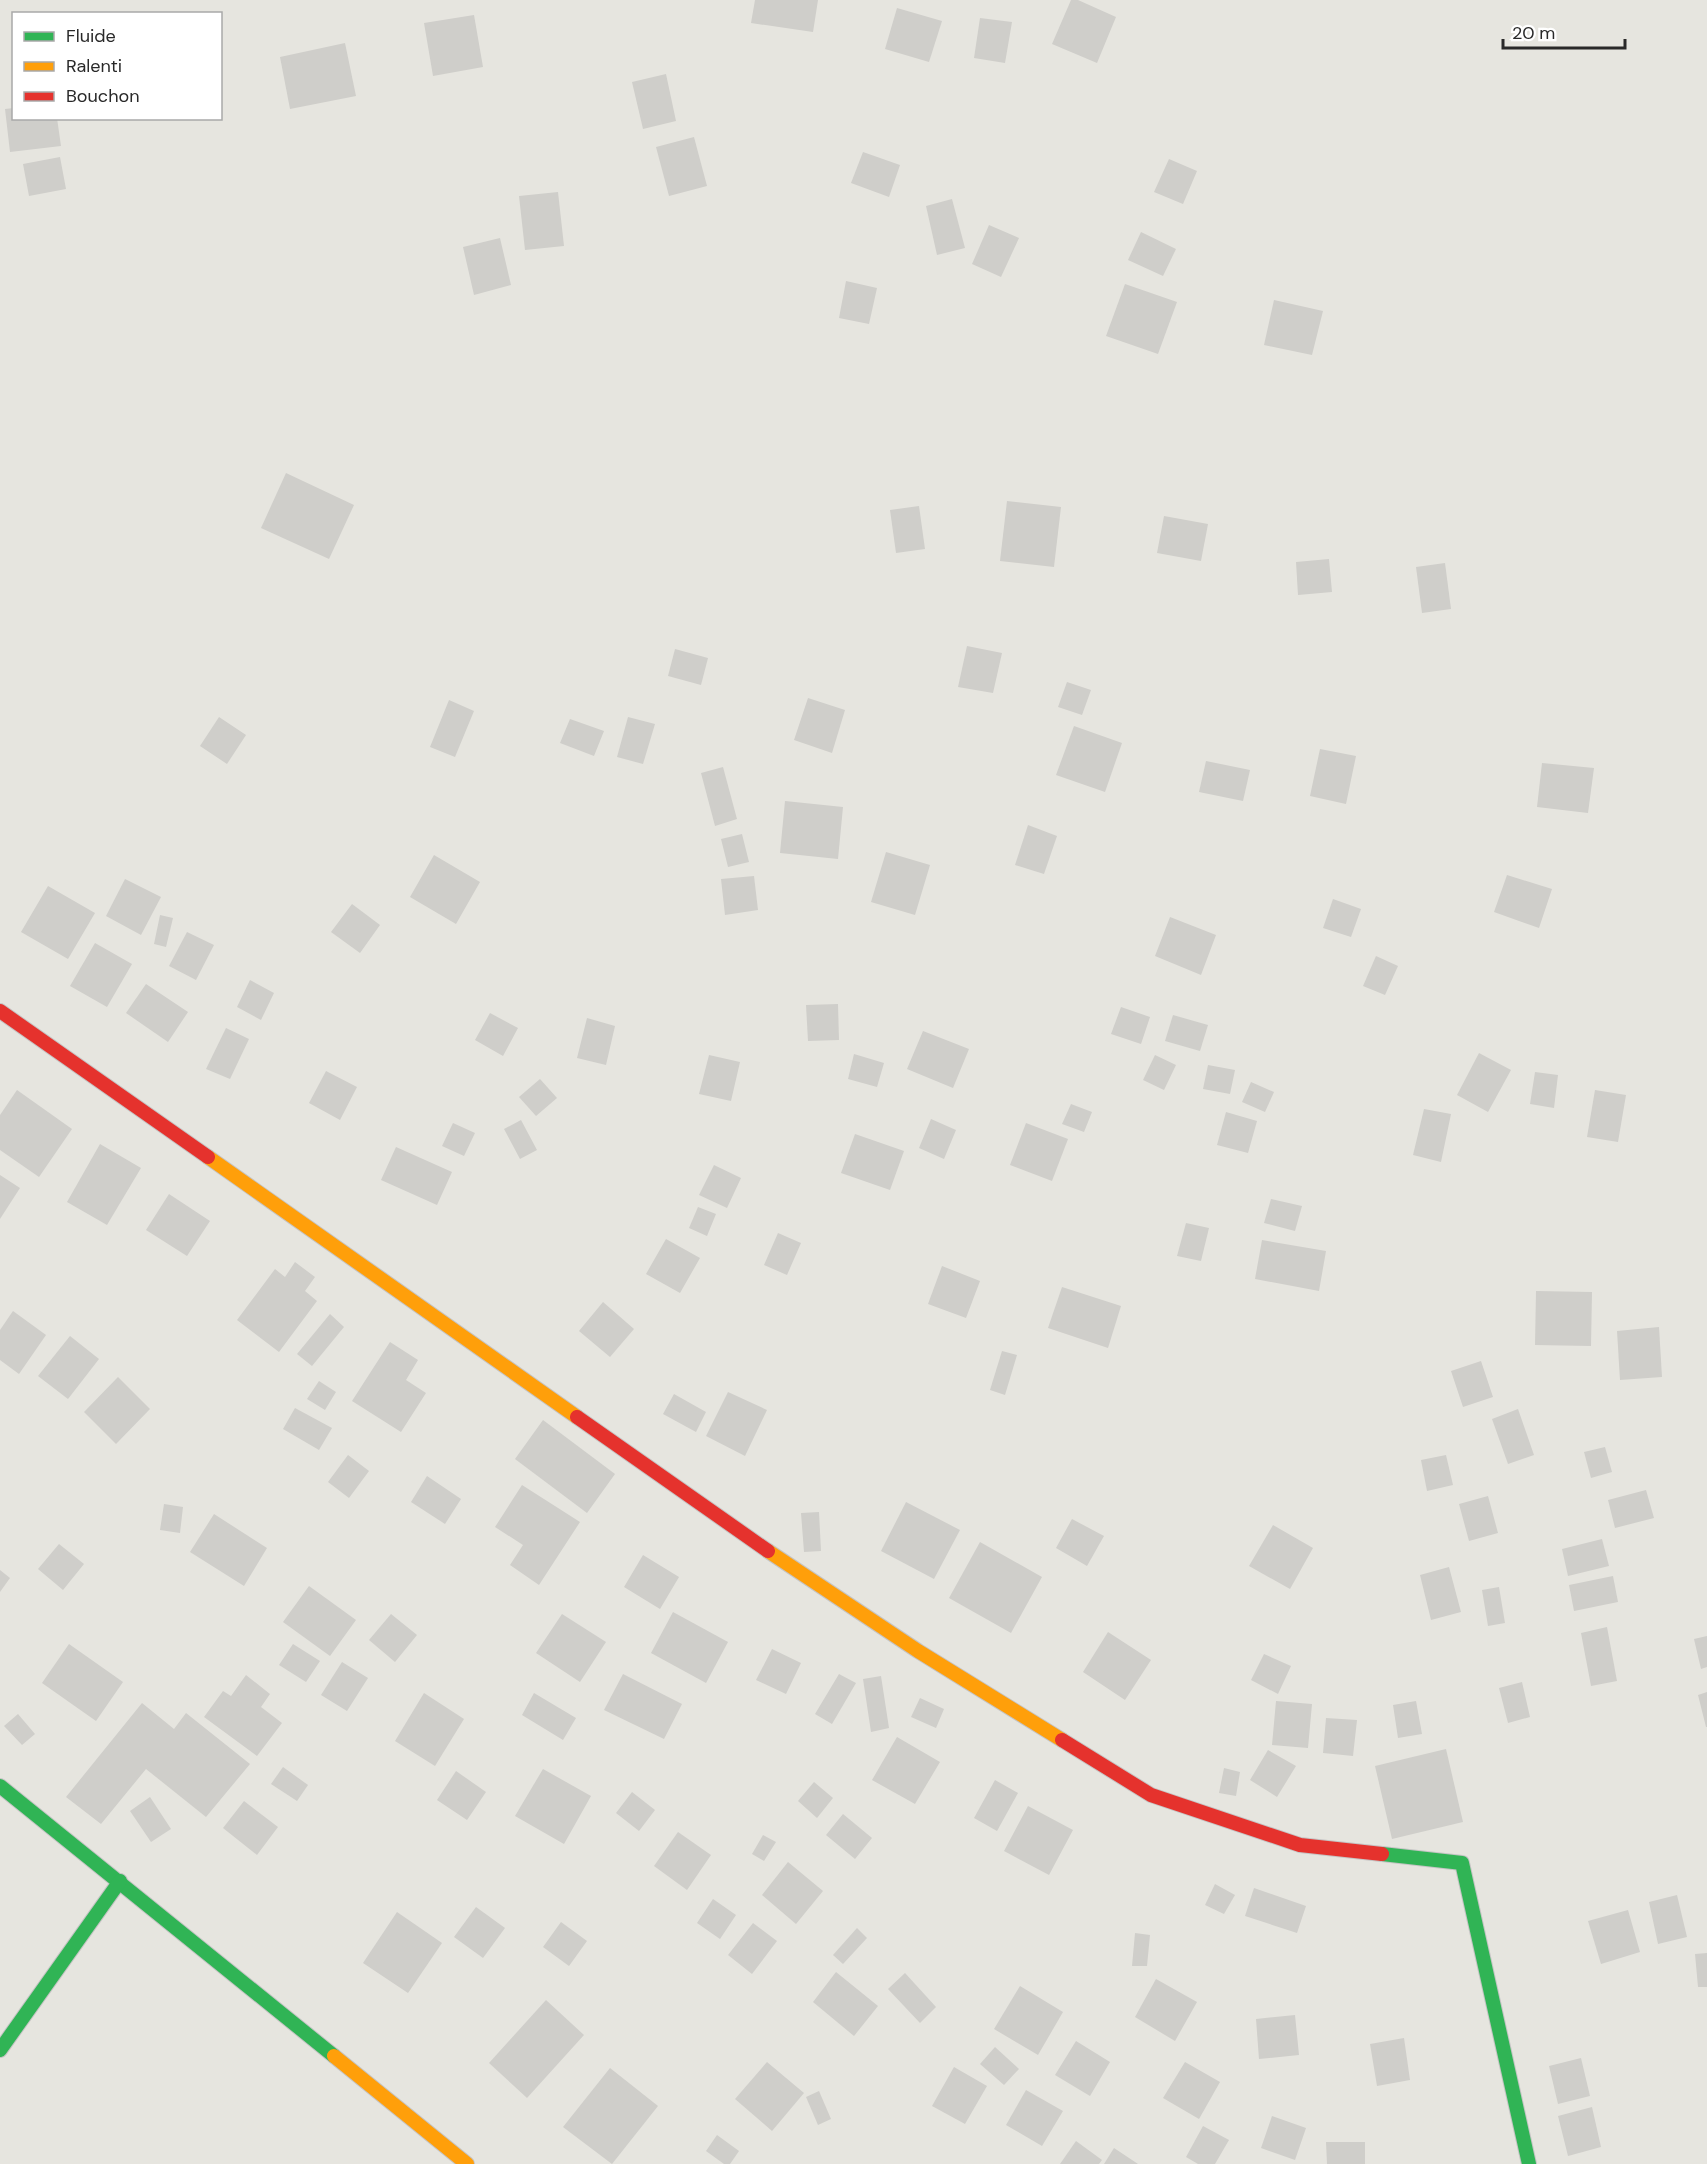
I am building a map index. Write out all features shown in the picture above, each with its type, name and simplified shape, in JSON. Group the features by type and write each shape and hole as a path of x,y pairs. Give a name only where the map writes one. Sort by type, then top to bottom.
{"street":[{"path":"0,1011 741,1533 918,1651 1151,1795 1300,1845 1462,1863 1529,2164"},
{"path":"0,1786 120,1881 466,2164"},
{"path":"0,2050 120,1881"}],"building":[{"path":"755,0 818,0 813,32 751,23"},
{"path":"1071,0 1078,0 1116,17 1097,63 1052,44"},
{"path":"897,8 942,21 929,62 885,49"},
{"path":"474,15 483,67 433,76 424,23"},
{"path":"980,18 1012,22 1005,63 974,58"},
{"path":"345,43 356,96 290,109 280,57"},
{"path":"666,74 676,121 643,129 632,82"},
{"path":"12,108 12,120 57,120 61,146 10,152 5,109"},
{"path":"694,137 707,186 669,196 656,147"},
{"path":"863,152 900,165 889,197 851,183"},
{"path":"60,157 66,189 29,196 23,164"},
{"path":"1169,159 1197,171 1183,204 1154,192"},
{"path":"558,192 564,246 525,250 519,196"},
{"path":"952,199 965,248 937,255 926,206"},
{"path":"989,225 1019,238 1001,277 972,264"},
{"path":"1141,232 1176,249 1163,276 1128,260"},
{"path":"500,238 511,285 474,295 463,247"},
{"path":"846,281 877,288 869,324 839,318"},
{"path":"1125,284 1177,302 1158,354 1106,336"},
{"path":"1274,300 1323,311 1312,355 1264,345"},
{"path":"286,473 354,505 329,559 261,528"},
{"path":"1007,501 1061,507 1054,567 1000,561"},
{"path":"919,506 925,549 896,553 890,510"},
{"path":"1164,516 1208,524 1201,561 1157,553"},
{"path":"1329,559 1332,592 1298,595 1296,562"},
{"path":"1445,563 1451,609 1422,613 1416,567"},
{"path":"967,646 1002,653 993,693 958,687"},
{"path":"675,649 708,658 701,685 668,676"},
{"path":"1067,682 1091,690 1082,715 1058,707"},
{"path":"808,698 845,710 832,753 794,740"},
{"path":"449,700 474,711 455,757 430,747"},
{"path":"219,717 246,735 227,764 200,746"},
{"path":"628,717 655,724 643,764 617,757"},
{"path":"570,719 604,731 594,756 560,743"},
{"path":"1074,726 1122,743 1105,792 1056,775"},
{"path":"1320,749 1356,756 1346,804 1310,796"},
{"path":"1206,761 1250,770 1243,801 1199,792"},
{"path":"1542,763 1594,768 1588,813 1537,807"},
{"path":"723,767 737,819 715,826 701,773"},
{"path":"785,801 843,807 838,859 780,853"},
{"path":"1028,825 1057,836 1044,874 1015,865"},
{"path":"742,834 749,862 728,867 721,839"},
{"path":"886,852 930,865 915,915 871,902"},
{"path":"434,855 480,882 456,924 410,897"},
{"path":"1507,875 1552,889 1539,928 1494,912"},
{"path":"754,876 758,910 725,915 721,879"},
{"path":"125,879 161,897 141,935 106,916"},
{"path":"48,886 95,913 68,959 21,932"},
{"path":"1333,899 1361,909 1351,937 1323,928"},
{"path":"352,904 380,925 360,953 331,932"},
{"path":"160,915 173,918 166,947 154,944"},
{"path":"1170,917 1216,935 1201,975 1155,956"},
{"path":"187,932 214,945 196,980 169,966"},
{"path":"95,943 132,964 107,1007 70,986"},
{"path":"1376,956 1398,966 1385,995 1363,986"},
{"path":"250,980 274,993 261,1020 237,1007"},
{"path":"146,984 188,1012 168,1042 126,1013"},
{"path":"838,1004 839,1040 808,1041 806,1005"},
{"path":"1121,1007 1150,1017 1141,1044 1111,1034"},
{"path":"490,1013 518,1028 503,1056 475,1040"},
{"path":"1173,1015 1208,1025 1200,1051 1165,1041"},
{"path":"587,1018 615,1026 606,1065 577,1058"},
{"path":"226,1028 249,1039 230,1079 206,1069"},
{"path":"923,1031 969,1049 953,1088 907,1069"},
{"path":"1479,1053 1511,1070 1488,1112 1457,1095"},
{"path":"854,1054 884,1063 877,1087 848,1079"},
{"path":"709,1055 740,1062 731,1101 699,1094"},
{"path":"1155,1055 1176,1065 1164,1090 1143,1080"},
{"path":"1208,1065 1235,1070 1230,1094 1203,1089"},
{"path":"326,1071 357,1087 340,1120 309,1103"},
{"path":"1535,1072 1558,1075 1554,1108 1530,1104"},
{"path":"540,1079 557,1098 536,1116 519,1097"},
{"path":"1251,1082 1274,1092 1265,1112 1242,1102"},
{"path":"17,1090 72,1129 39,1177 0,1150 0,1115"},
{"path":"1595,1090 1626,1095 1618,1142 1587,1137"},
{"path":"1071,1104 1092,1112 1084,1132 1062,1124"},
{"path":"1424,1109 1451,1114 1441,1162 1413,1155"},
{"path":"1226,1112 1257,1121 1248,1153 1217,1145"},
{"path":"931,1119 956,1130 944,1159 919,1148"},
{"path":"521,1120 537,1150 520,1159 504,1129"},
{"path":"453,1123 475,1133 464,1156 442,1146"},
{"path":"1026,1123 1068,1139 1052,1181 1010,1165"},
{"path":"855,1134 904,1151 890,1190 841,1173"},
{"path":"100,1144 141,1168 107,1225 67,1202"},
{"path":"396,1147 452,1172 437,1205 381,1180"},
{"path":"714,1165 741,1178 727,1208 699,1195"},
{"path":"0,1175 20,1188 0,1219"},
{"path":"169,1194 210,1221 187,1256 146,1230"},
{"path":"1271,1199 1302,1206 1295,1231 1264,1223"},
{"path":"698,1207 716,1214 707,1236 689,1228"},
{"path":"1186,1223 1209,1228 1201,1261 1177,1256"},
{"path":"778,1233 801,1243 787,1275 764,1265"},
{"path":"666,1239 700,1258 680,1293 646,1274"},
{"path":"1262,1240 1326,1251 1319,1291 1255,1279"},
{"path":"295,1262 315,1277 305,1291 317,1301 279,1352 237,1320 275,1269 285,1277"},
{"path":"942,1266 980,1281 966,1318 928,1304"},
{"path":"1062,1287 1121,1306 1108,1348 1048,1328"},
{"path":"1536,1291 1592,1292 1591,1346 1535,1345"},
{"path":"603,1302 634,1329 610,1357 579,1331"},
{"path":"13,1311 46,1335 19,1374 0,1360 0,1330"},
{"path":"330,1314 344,1327 312,1366 297,1354"},
{"path":"1659,1327 1662,1377 1620,1380 1617,1331"},
{"path":"70,1336 99,1359 68,1399 38,1376"},
{"path":"390,1342 418,1360 406,1380 426,1393 401,1432 352,1401"},
{"path":"1002,1351 1017,1355 1005,1395 990,1390"},
{"path":"1481,1361 1493,1397 1463,1407 1451,1371"},
{"path":"118,1377 150,1409 116,1444 84,1412"},
{"path":"319,1381 336,1392 325,1410 307,1399"},
{"path":"728,1392 767,1410 745,1456 706,1436"},
{"path":"674,1394 706,1412 696,1432 663,1414"},
{"path":"295,1408 332,1428 319,1450 283,1429"},
{"path":"1518,1409 1534,1455 1508,1464 1492,1419"},
{"path":"543,1420 615,1474 587,1513 515,1459"},
{"path":"1605,1447 1612,1472 1591,1478 1584,1452"},
{"path":"348,1455 369,1471 349,1498 328,1482"},
{"path":"1446,1455 1453,1485 1427,1491 1421,1460"},
{"path":"427,1476 461,1499 445,1524 411,1502"},
{"path":"522,1485 580,1522 539,1585 510,1565 523,1545 495,1527"},
{"path":"1646,1490 1654,1518 1615,1528 1608,1500"},
{"path":"1488,1496 1498,1533 1469,1541 1459,1504"},
{"path":"906,1502 960,1530 934,1579 881,1551"},
{"path":"164,1504 183,1507 180,1533 160,1530"},
{"path":"819,1512 821,1551 804,1552 801,1513"},
{"path":"214,1514 267,1548 244,1586 190,1552"},
{"path":"1072,1519 1104,1536 1087,1566 1056,1548"},
{"path":"1273,1525 1313,1548 1290,1589 1249,1566"},
{"path":"1602,1539 1609,1566 1568,1576 1562,1549"},
{"path":"980,1542 1042,1577 1011,1633 949,1598"},
{"path":"59,1544 84,1564 63,1590 38,1569"},
{"path":"643,1555 679,1577 660,1609 624,1587"},
{"path":"1449,1567 1461,1612 1431,1620 1420,1575"},
{"path":"0,1570 10,1578 0,1592"},
{"path":"1613,1576 1618,1602 1574,1611 1569,1585"},
{"path":"309,1586 356,1620 330,1656 283,1622"},
{"path":"1499,1587 1505,1623 1488,1626 1482,1590"},
{"path":"673,1612 728,1642 706,1683 651,1653"},
{"path":"391,1614 417,1635 395,1662 369,1640"},
{"path":"562,1614 606,1642 580,1682 536,1653"},
{"path":"1607,1627 1617,1681 1591,1686 1581,1633"},
{"path":"1108,1632 1151,1660 1125,1700 1083,1672"},
{"path":"1707,1636 1707,1667 1701,1669 1694,1639"},
{"path":"69,1644 123,1682 96,1721 42,1683"},
{"path":"293,1644 320,1661 306,1682 279,1665"},
{"path":"772,1649 801,1663 786,1694 756,1680"},
{"path":"1264,1654 1291,1666 1278,1694 1251,1680"},
{"path":"342,1662 368,1678 347,1711 321,1695"},
{"path":"623,1674 682,1704 664,1739 604,1710"},
{"path":"839,1674 856,1683 832,1724 815,1714"},
{"path":"246,1675 270,1694 261,1707 282,1723 257,1756 204,1717 223,1691 231,1696"},
{"path":"881,1676 889,1728 871,1732 863,1679"},
{"path":"1522,1682 1530,1717 1508,1723 1499,1688"},
{"path":"1707,1692 1707,1727 1706,1727 1698,1695"},
{"path":"424,1693 464,1719 435,1766 395,1741"},
{"path":"534,1693 576,1718 563,1740 522,1715"},
{"path":"920,1698 944,1709 936,1728 911,1717"},
{"path":"1276,1701 1312,1704 1308,1748 1272,1745"},
{"path":"1416,1701 1422,1734 1398,1738 1393,1705"},
{"path":"142,1703 174,1729 186,1713 250,1764 206,1817 146,1769 101,1824 66,1797"},
{"path":"18,1714 35,1734 22,1745 4,1726"},
{"path":"1326,1718 1357,1720 1353,1756 1323,1753"},
{"path":"897,1737 940,1762 915,1804 872,1780"},
{"path":"1446,1749 1463,1822 1392,1839 1375,1766"},
{"path":"1268,1750 1296,1766 1277,1797 1250,1780"},
{"path":"283,1767 308,1785 297,1801 271,1784"},
{"path":"1224,1768 1240,1772 1236,1796 1219,1793"},
{"path":"543,1769 591,1796 564,1844 515,1816"},
{"path":"456,1771 486,1792 467,1820 437,1800"},
{"path":"995,1780 1018,1793 997,1831 974,1818"},
{"path":"814,1782 833,1798 817,1818 798,1801"},
{"path":"632,1792 655,1810 639,1831 616,1813"},
{"path":"150,1797 171,1829 151,1842 130,1811"},
{"path":"244,1801 278,1827 257,1855 223,1828"},
{"path":"1028,1806 1073,1830 1049,1875 1004,1851"},
{"path":"843,1814 872,1838 855,1859 826,1835"},
{"path":"678,1832 711,1855 687,1890 654,1866"},
{"path":"763,1835 776,1842 764,1861 752,1854"},
{"path":"788,1862 823,1891 796,1924 762,1895"},
{"path":"1215,1884 1235,1895 1224,1914 1205,1905"},
{"path":"1254,1888 1306,1906 1297,1933 1245,1916"},
{"path":"1677,1895 1687,1937 1658,1944 1649,1902"},
{"path":"713,1899 736,1915 720,1939 697,1923"},
{"path":"476,1907 505,1928 483,1958 454,1937"},
{"path":"1628,1910 1640,1952 1601,1964 1588,1921"},
{"path":"397,1912 442,1943 408,1993 363,1963"},
{"path":"561,1922 587,1941 569,1966 543,1947"},
{"path":"753,1923 777,1941 752,1974 728,1955"},
{"path":"857,1928 867,1938 843,1964 833,1955"},
{"path":"1135,1933 1150,1935 1147,1966 1132,1966"},
{"path":"1707,1953 1707,1987 1698,1987 1695,1954"},
{"path":"836,1972 878,2006 854,2036 813,2002"},
{"path":"905,1973 936,2007 920,2023 888,1989"},
{"path":"1156,1979 1197,2002 1175,2041 1135,2017"},
{"path":"1020,1986 1063,2012 1038,2055 994,2029"},
{"path":"546,2000 584,2035 527,2098 489,2063"},
{"path":"1295,2015 1299,2055 1259,2059 1256,2019"},
{"path":"1404,2038 1410,2080 1377,2086 1370,2044"},
{"path":"1076,2041 1110,2062 1090,2096 1055,2075"},
{"path":"995,2047 1019,2069 1004,2085 980,2064"},
{"path":"1581,2058 1590,2096 1558,2104 1549,2066"},
{"path":"767,2062 804,2093 772,2131 735,2099"},
{"path":"1185,2062 1220,2082 1199,2119 1163,2098"},
{"path":"954,2067 987,2086 965,2124 932,2106"},
{"path":"610,2068 658,2106 612,2164 563,2127"},
{"path":"1026,2090 1063,2111 1042,2146 1006,2125"},
{"path":"819,2091 831,2119 818,2125 806,2097"},
{"path":"1592,2107 1601,2147 1568,2156 1558,2116"},
{"path":"1272,2116 1306,2128 1295,2160 1261,2148"},
{"path":"1203,2126 1229,2140 1215,2164 1198,2164 1186,2157"},
{"path":"717,2135 739,2151 730,2164 724,2164 706,2151"},
{"path":"1076,2141 1102,2160 1099,2164 1060,2164"},
{"path":"1326,2142 1365,2142 1365,2164 1327,2164"},
{"path":"1114,2148 1138,2164 1104,2164"}],"traffic: fast":[{"path":"0,1786 334,2056"},
{"path":"1382,1854 1462,1863 1529,2164"},
{"path":"0,2050 120,1881"}],"traffic: slow":[{"path":"208,1157 577,1417"},
{"path":"768,1551 918,1651 1062,1740"},
{"path":"334,2056 467,2164"}],"traffic: jam":[{"path":"0,1011 208,1157"},
{"path":"577,1417 768,1551"},
{"path":"1062,1740 1151,1795 1300,1845 1382,1854"}]}
